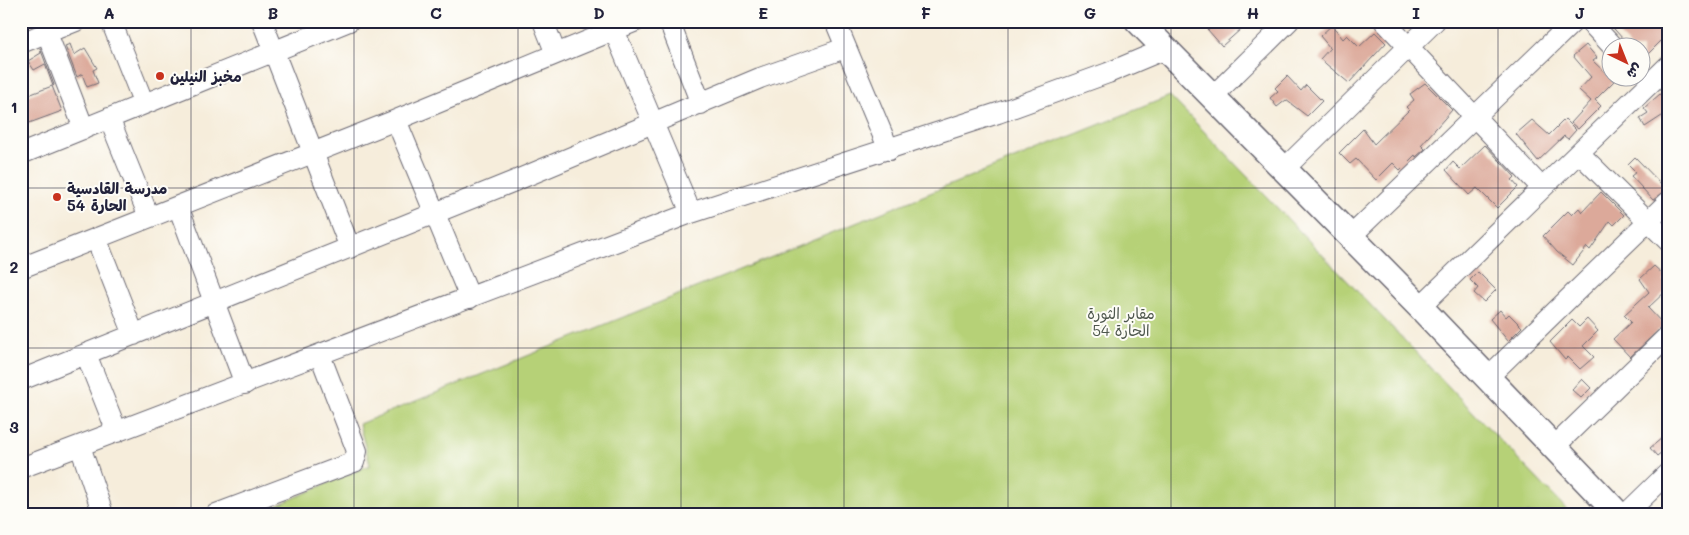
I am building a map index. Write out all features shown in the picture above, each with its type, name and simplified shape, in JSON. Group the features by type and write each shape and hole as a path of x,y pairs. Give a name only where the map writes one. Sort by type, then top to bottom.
{"main road":[{"path":"1140,22 1420,307 1618,514"}],"street":[{"path":"21,43 76,21"},
{"path":"111,21 144,104"},
{"path":"262,21 350,248"},
{"path":"21,154 349,21"},
{"path":"543,21 556,54"},
{"path":"21,268 396,120 636,21"},
{"path":"669,21 700,104"},
{"path":"835,21 888,150"},
{"path":"1212,97 1289,21"},
{"path":"1384,21 1542,188"},
{"path":"1284,169 1435,21"},
{"path":"1350,236 1574,21"},
{"path":"1589,21 1605,38"},
{"path":"614,30 691,213"},
{"path":"47,33 84,129"},
{"path":"21,380 350,248 760,78 845,48"},
{"path":"21,468 691,213 998,113 1165,49"},
{"path":"1652,76 1668,66"},
{"path":"1420,307 1579,153 1639,88"},
{"path":"109,118 149,217"},
{"path":"396,120 470,298"},
{"path":"1579,153 1668,241"},
{"path":"1487,378 1668,202"},
{"path":"178,206 245,384"},
{"path":"96,238 134,335"},
{"path":"1555,446 1668,336"},
{"path":"86,354 117,432"},
{"path":"216,514 354,462 357,451 320,355"},
{"path":"80,446 102,514"},
{"path":"1626,514 1668,473"}],"green space":[{"name":"مقابر الثورة الحارة 54","path":"1170,96 1571,514 257,514 370,465 359,424"}],"building":[{"path":"1200,21 1233,21 1241,29 1222,46"},
{"path":"1607,21 1668,21 1668,48 1661,41 1652,50 1652,38 1622,38"},
{"path":"1332,25 1343,39 1347,35 1359,47 1375,32 1386,43 1349,83 1320,59 1330,48 1320,36"},
{"path":"70,44 74,55 85,48 97,68 93,70 98,83 87,87 82,74 77,77 65,46"},
{"path":"1586,45 1597,58 1593,61 1602,70 1602,88 1607,88 1595,100 1601,106 1578,129 1571,123 1591,101 1579,90 1591,77 1573,56"},
{"path":"40,48 53,86 45,64 34,70 28,61 41,53"},
{"path":"1287,76 1301,91 1306,85 1322,101 1307,116 1286,100 1277,107 1270,98 1278,91 1275,88"},
{"path":"1425,83 1452,110 1421,145 1425,149 1416,157 1415,155 1400,170 1393,163 1376,180 1356,159 1350,164 1339,153 1363,129 1374,144 1409,110 1406,107 1414,100 1410,94"},
{"path":"52,86 62,111 21,126 21,98"},
{"path":"1668,87 1668,112 1645,127 1640,118 1648,113 1644,108"},
{"path":"1565,119 1576,130 1568,139 1564,136 1538,161 1516,134 1532,120 1549,135"},
{"path":"1485,145 1515,177 1512,180 1518,187 1497,208 1477,188 1469,195 1446,170 1453,162 1460,169"},
{"path":"1635,157 1667,190 1653,200 1631,176 1636,172 1628,164"},
{"path":"1601,192 1624,215 1614,225 1610,221 1590,250 1587,247 1573,265 1557,252 1543,236 1568,211 1572,215 1579,208 1582,212"},
{"path":"1654,266 1666,277 1663,280 1668,289 1648,308 1664,325 1630,357 1613,339 1631,322 1624,315 1649,292 1640,279"},
{"path":"1478,272 1496,290 1484,302 1474,293 1478,288 1470,280"},
{"path":"1500,310 1506,317 1509,314 1522,327 1508,341 1490,319"},
{"path":"1587,319 1598,331 1583,346 1594,357 1580,369 1568,357 1565,360 1550,342 1572,320 1579,327"},
{"path":"1582,379 1591,388 1581,398 1572,390"},
{"path":"1668,433 1668,447 1657,456 1650,448"}],"place":[{"name":"مخبز النيلين","path":"160,76"},
{"name":"مدرسة القادسية الحارة 54","path":"57,197"}]}
